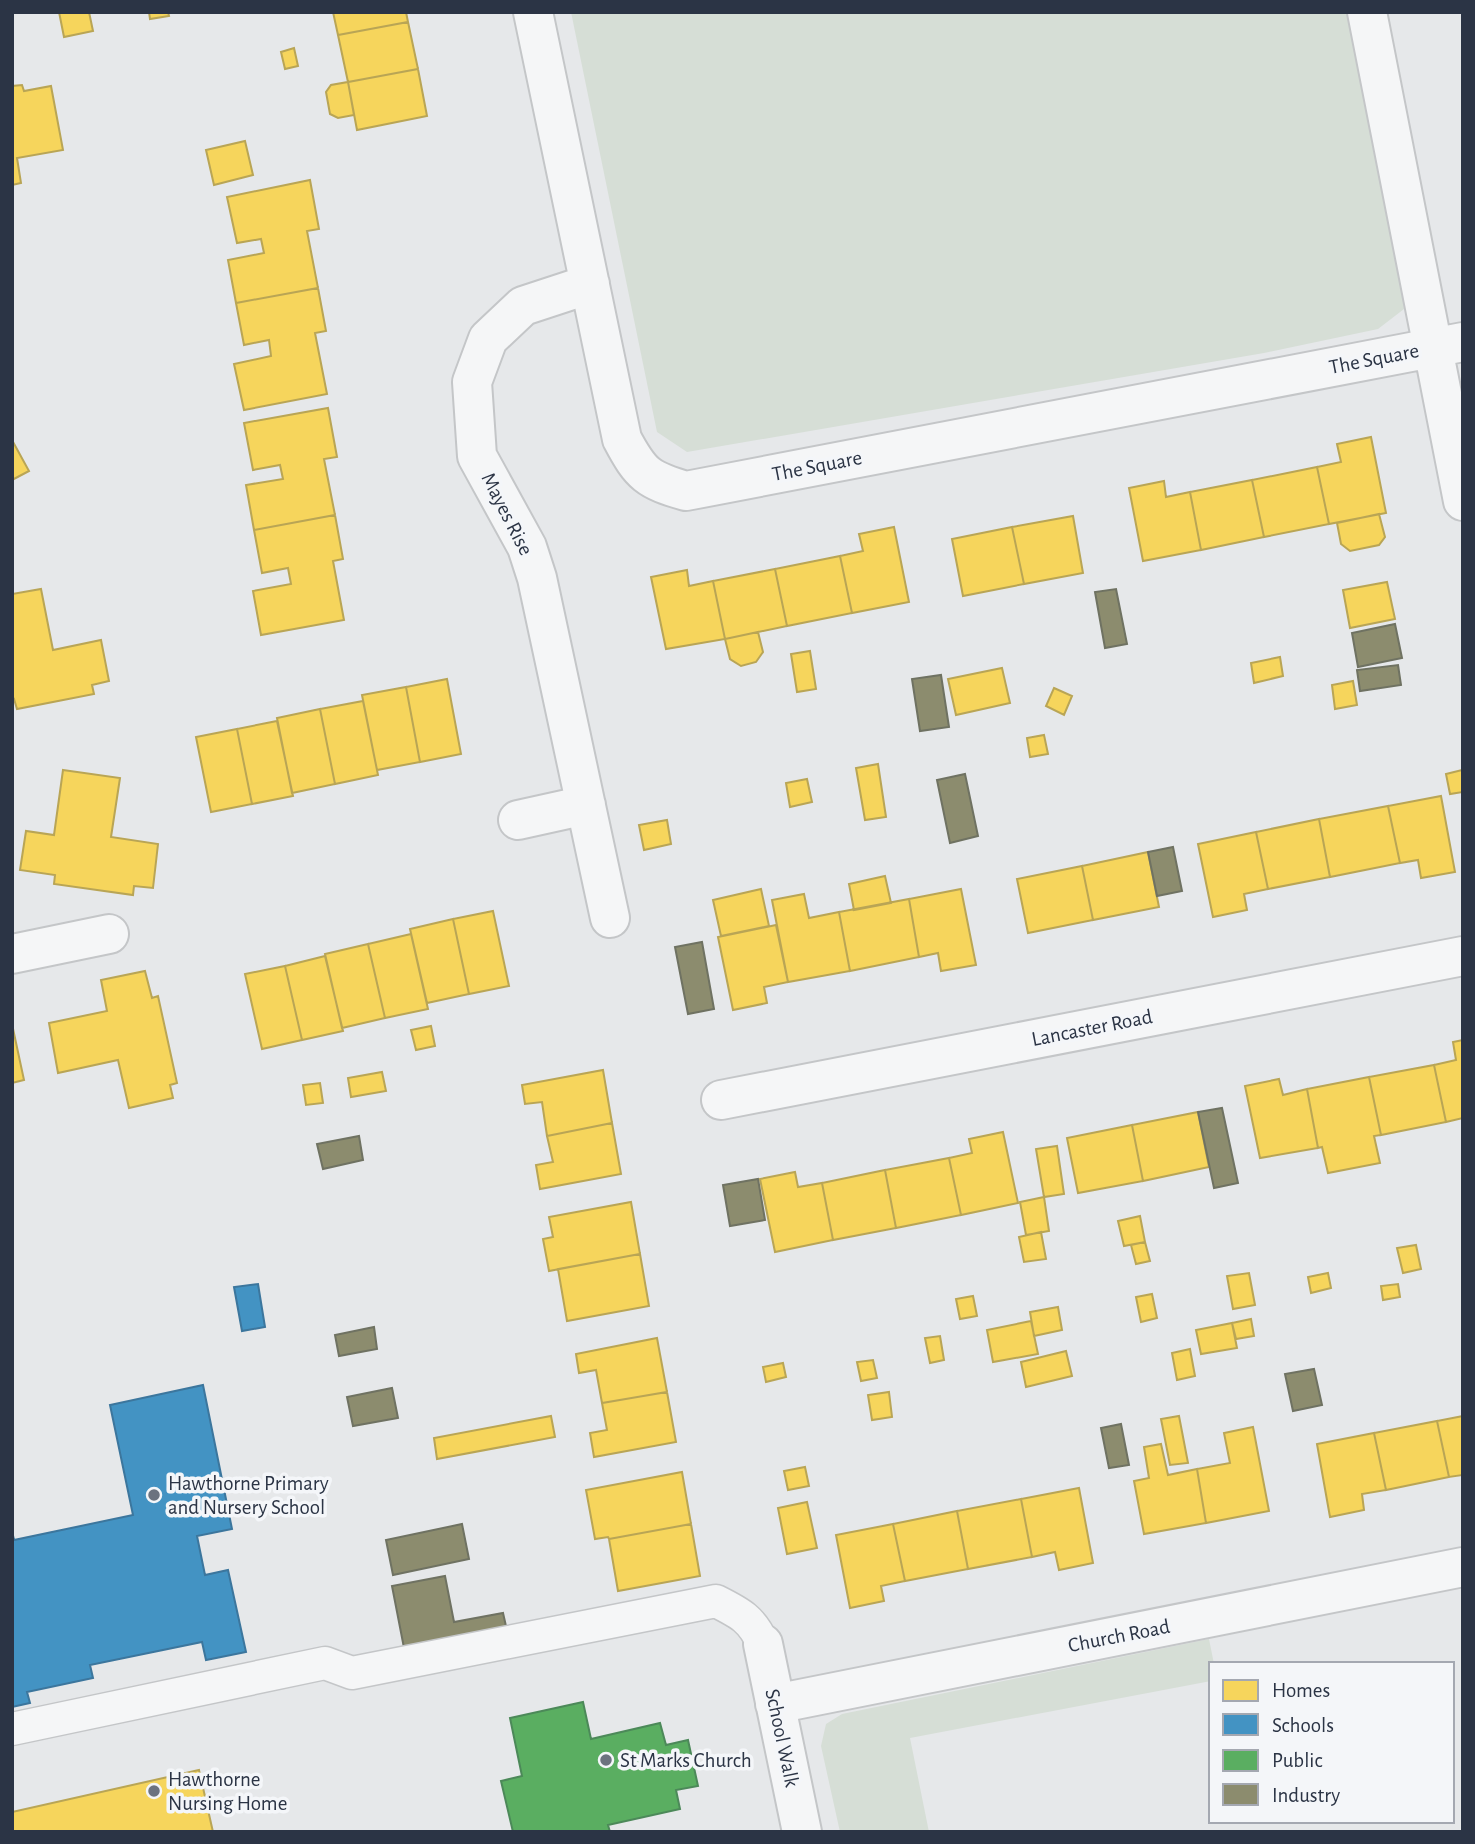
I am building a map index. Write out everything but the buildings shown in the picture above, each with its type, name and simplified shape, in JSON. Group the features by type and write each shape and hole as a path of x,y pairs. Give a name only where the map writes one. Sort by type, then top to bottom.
{"street":[{"name":"The Square","path":"533,12 622,439 636,464 656,482 686,491 1448,345"},
{"path":"1367,12 1448,345 1463,501"},
{"name":"Mayes Rise","path":"590,284 523,306 488,339 472,382 477,456 527,547 537,578 610,918"},
{"path":"518,820 586,805"},
{"path":"12,954 109,934"},
{"name":"Lancaster Road","path":"721,1100 1463,956"},
{"name":"Church Road","path":"775,1704 1463,1567"},
{"name":"School Walk","path":"763,1644 802,1832"}],"lane":[{"path":"12,1729 325,1663 352,1673 716,1601 737,1612 755,1628 763,1644"}],"shaded area":[{"path":"571,12 1352,12 1403,283 1404,309 1378,329 1264,353 687,452 657,432"},
{"path":"1209,1639 1214,1662 1209,1662 1209,1681 910,1738 929,1832 840,1832 821,1746 826,1724 842,1714"}],"place":[{"name":"Hawthorne Primary and Nursery School","path":"154,1495"},
{"name":"St Marks Church","path":"606,1760"},
{"name":"Hawthorne Nursing Home","path":"154,1791"}]}
